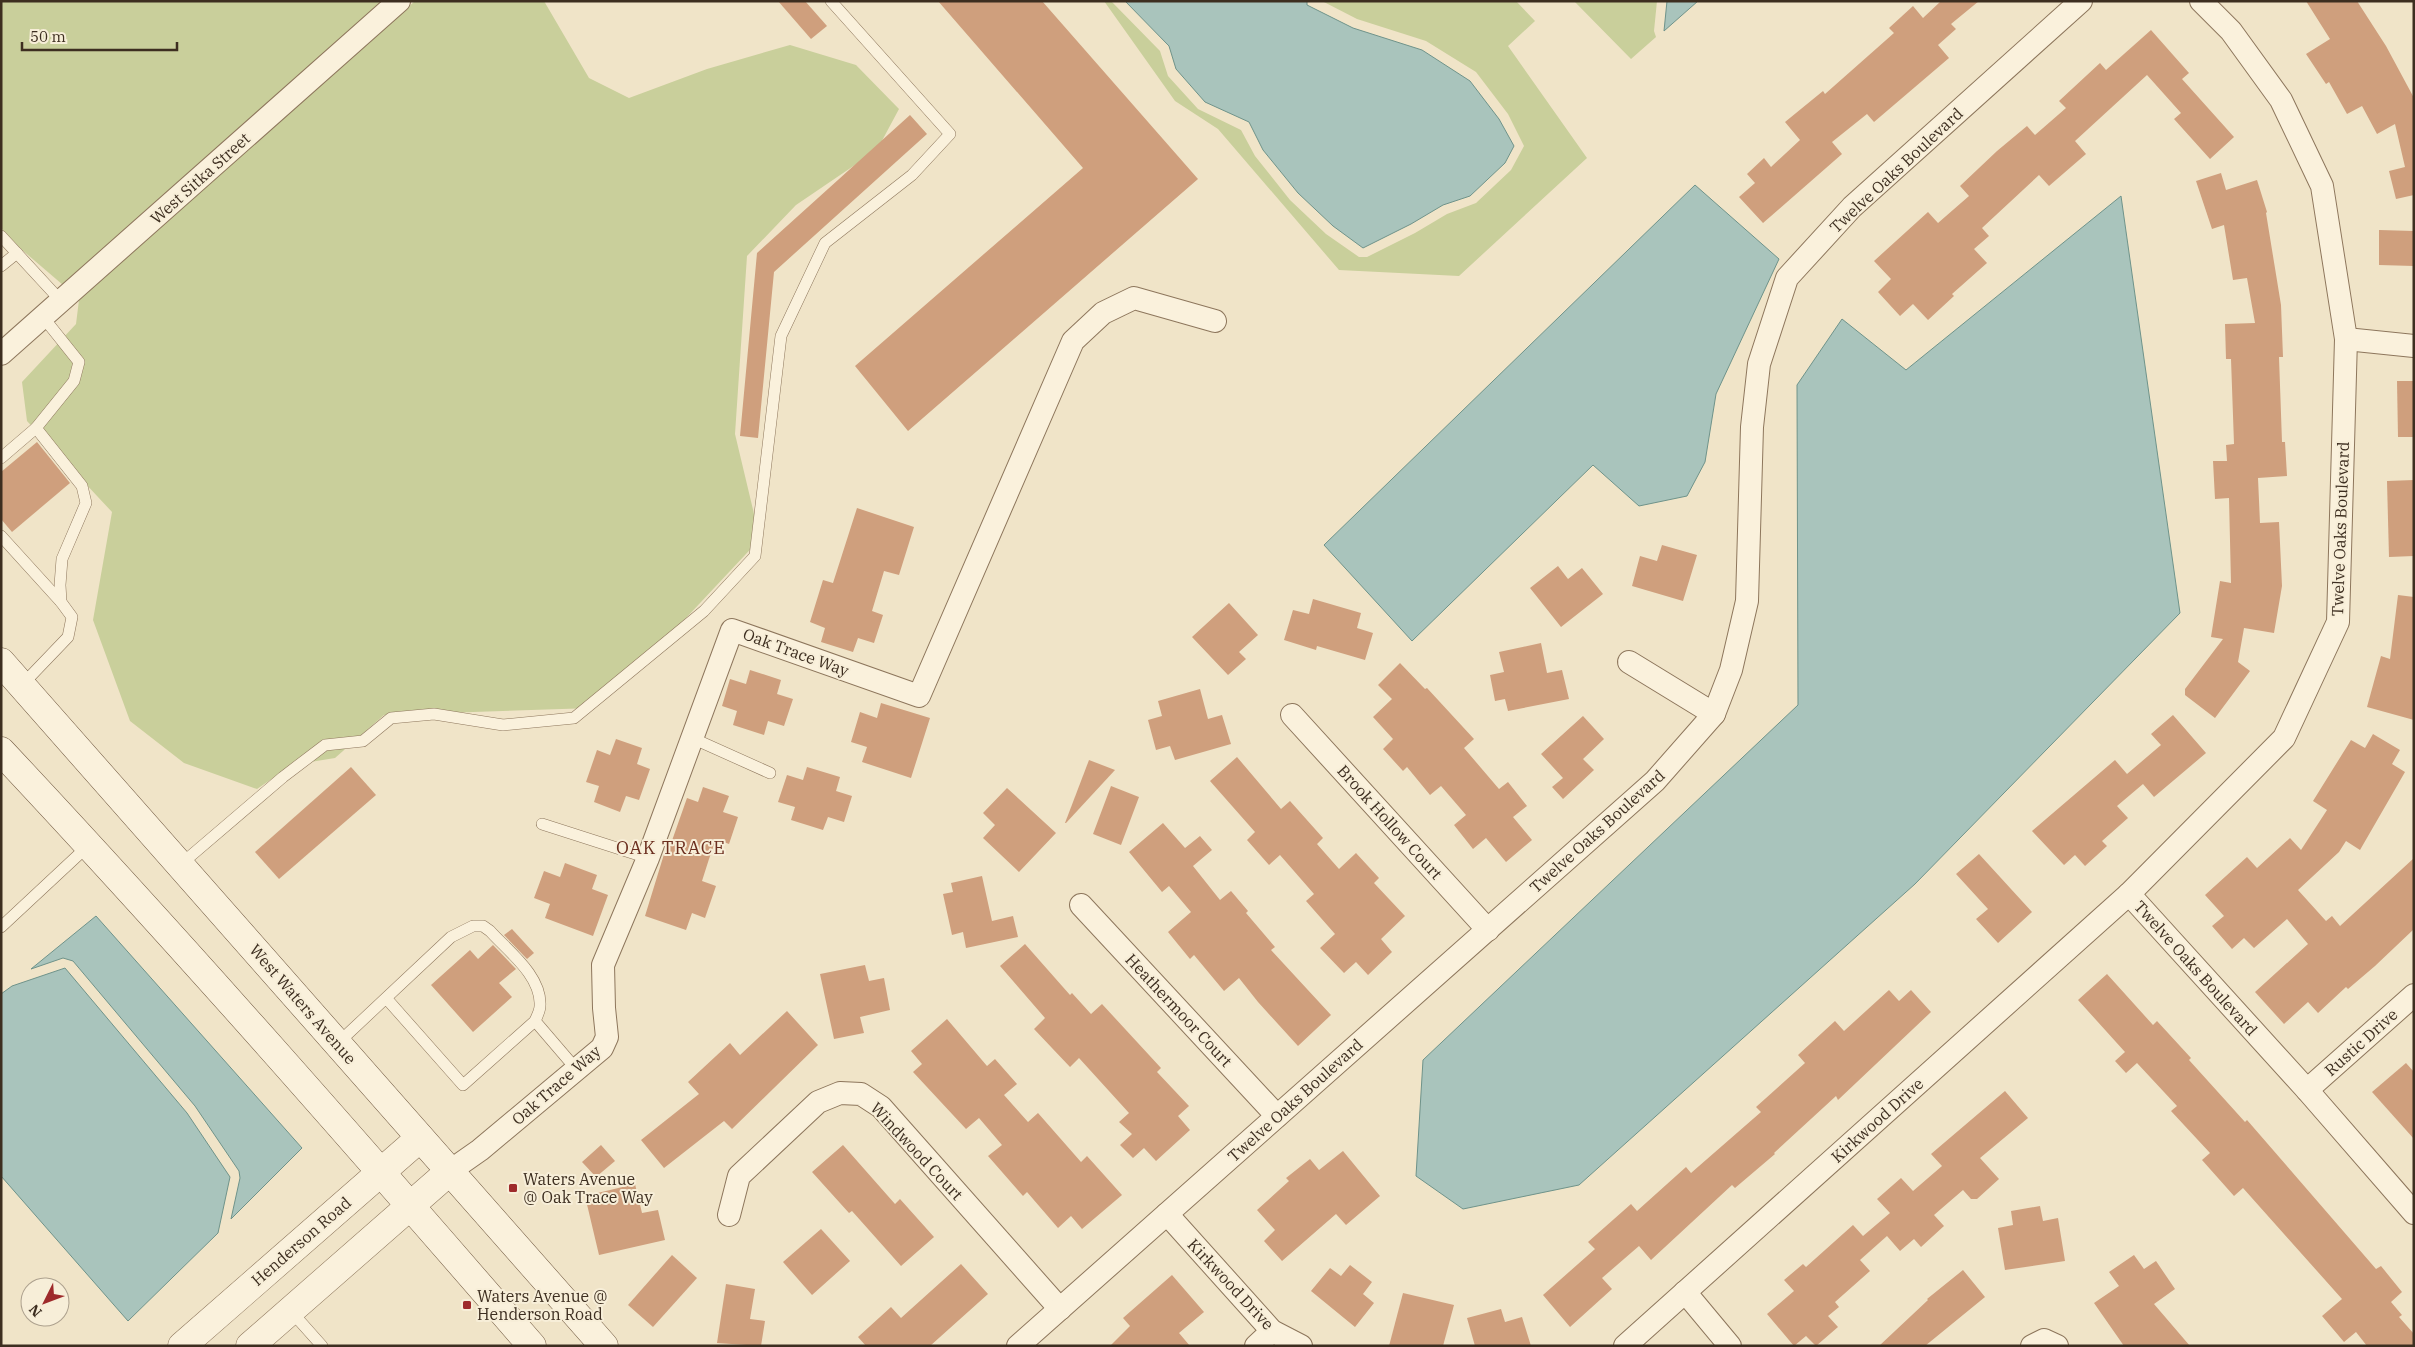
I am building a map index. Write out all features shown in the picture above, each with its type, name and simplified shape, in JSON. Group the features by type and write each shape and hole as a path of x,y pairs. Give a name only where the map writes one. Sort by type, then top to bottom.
{"main road":[{"name":"West Waters Avenue","path":"1,662 604,1346"},
{"path":"1,751 89,845 381,1170 532,1346"},
{"name":"Henderson Road","path":"182,1346 381,1170 420,1138"},
{"path":"250,1346 450,1171"}],"street":[{"name":"West Sitka Street","path":"1,354 399,1"},
{"name":"Twelve Oaks Boulevard","path":"1018,1346 1655,781 1714,714 1731,670 1747,601 1752,427 1759,364 1788,278 1852,206 2081,1"},
{"name":"Twelve Oaks Boulevard","path":"2201,1 2231,31 2281,100 2322,186 2346,339 2338,622 2284,738 2129,894 2307,1090 2414,1213"},
{"name":"Oak Trace Way","path":"450,1171 480,1150 602,1048 607,1037 603,965 648,858 732,630 919,696 1073,341 1103,313 1134,298 1215,321"},
{"path":"2346,339 2414,346"},
{"path":"1629,662 1714,714"},
{"name":"Brook Hollow Court","path":"1292,715 1488,930"},
{"name":"Kirkwood Drive","path":"1625,1346 2129,894"},
{"name":"Heathermoor Court","path":"1081,905 1278,1116"},
{"name":"Rustic Drive","path":"2307,1090 2414,995"},
{"name":"Windwood Court","path":"729,1215 740,1176 818,1102 840,1093 861,1094 881,1107 1060,1309"},
{"name":"Kirkwood Drive","path":"1167,1214 1272,1331 1301,1346"},
{"path":"1685,1292 1730,1346"},
{"path":"1256,1346 1272,1331"},
{"path":"2032,1346 2044,1340 2057,1346"}],"lane":[{"path":"180,865 283,777 325,745 363,741 391,718 434,714 503,725 574,718 704,611 755,556 781,336 825,243 912,175 950,134 831,1"},
{"path":"1,236 62,301"},
{"path":"1,266 17,253"},
{"path":"1,458 36,428 74,381 79,362 43,317"},
{"path":"36,428 82,486 86,503 62,559 61,602"},
{"path":"1,536 61,602 72,617 68,637 22,686"},
{"path":"692,738 770,773"},
{"path":"542,824 648,858"},
{"path":"1,927 89,845"},
{"path":"338,1043 451,937 473,926 483,926 537,985 540,1008 535,1021 462,1085 386,998"},
{"path":"535,1021 577,1070"},
{"path":"290,1310 322,1346"}],"green space":[{"path":"1,1 383,1 63,285 21,249 1,228"},
{"path":"415,1 544,1 589,78 629,98 707,69 790,45 856,65 899,109 877,150 796,205 747,256 735,434 760,539 686,618 593,708 384,715 335,758 292,765 257,789 184,763 130,721 93,620 112,512 27,421 22,382 76,324 79,300"},
{"path":"1104,1 1111,1 1160,51 1168,76 1198,109 1241,130 1255,156 1290,200 1326,234 1359,257 1367,257 1415,233 1447,214 1476,203 1511,170 1524,146 1508,114 1476,72 1426,41 1357,19 1322,1 1516,1 1535,21 1508,46 1587,158 1459,276 1339,270 1218,129 1175,101"},
{"path":"1574,1 1657,1 1654,31 1656,37 1631,59"}],"water":[{"path":"1125,1 1307,1 1307,5 1353,28 1422,50 1470,81 1499,119 1514,146 1505,163 1470,196 1443,205 1411,224 1363,248 1333,226 1298,193 1263,150 1249,122 1205,102 1176,69 1169,46"},
{"path":"1667,1 1698,1 1664,31"},
{"path":"1695,185 1779,259 1716,394 1705,462 1687,496 1639,506 1593,465 1412,641 1324,545"},
{"path":"2121,196 2180,613 1915,884 1579,1185 1463,1209 1416,1176 1423,1060 1798,705 1797,385 1842,319 1906,370"},
{"path":"96,916 302,1148 231,1219 240,1178 239,1171 195,1106 73,961 63,958 31,969"},
{"path":"65,968 187,1113 230,1177 218,1233 128,1321 1,1176 1,994 12,986"}],"building":[{"path":"778,1 805,1 827,26 811,39"},
{"path":"938,1 1042,1 1198,179 908,431 855,366 1083,168"},
{"path":"1941,1 1979,1 1951,24 1956,29 1938,45 1949,58 1874,122 1867,114 1832,142 1842,154 1763,223 1739,197 1755,183 1747,174 1764,158 1771,167 1800,140 1785,122 1823,91 1825,94 1894,33 1889,28 1913,6 1923,18"},
{"path":"2306,1 2357,1 2386,46 2414,98 2414,195 2396,199 2389,171 2405,167 2395,124 2377,134 2362,106 2347,114 2329,82 2326,84 2306,54 2330,39"},
{"path":"2151,30 2189,73 2182,79 2234,137 2210,159 2174,119 2181,113 2147,75 2075,141 2086,154 2049,186 2039,175 1982,228 1989,236 1974,249 1987,263 1952,294 1954,296 1928,320 1913,304 1900,316 1878,292 1891,279 1874,261 1928,212 1938,223 1969,196 1960,186 1997,151 2027,126 2035,135 2066,108 2059,101 2100,63 2106,70"},
{"path":"910,115 927,134 774,272 758,438 740,436 757,253"},
{"path":"2221,173 2226,190 2257,180 2267,212 2281,305 2283,357 2279,357 2282,442 2285,442 2287,476 2258,478 2260,523 2279,522 2282,586 2274,633 2244,628 2238,662 2250,671 2215,718 2185,695 2185,689 2223,639 2211,637 2220,581 2231,583 2229,498 2215,499 2213,461 2227,461 2226,445 2234,444 2231,359 2226,359 2225,324 2255,323 2247,278 2233,280 2224,225 2212,229 2196,181"},
{"path":"2379,230 2414,231 2414,266 2379,265"},
{"path":"2397,381 2414,381 2414,437 2398,437"},
{"path":"37,442 70,483 12,532 1,519 1,472"},
{"path":"2414,480 2414,556 2389,557 2387,481"},
{"path":"857,508 914,527 899,575 884,571 872,611 883,615 874,643 858,638 853,652 821,642 825,628 810,622 823,580 833,583"},
{"path":"1662,545 1697,555 1683,601 1632,586 1640,556 1657,561"},
{"path":"1558,566 1568,579 1582,568 1603,594 1561,627 1530,588"},
{"path":"2398,595 2414,597 2414,720 2367,707 2381,656 2390,659"},
{"path":"1313,599 1361,613 1357,628 1373,633 1365,660 1317,646 1316,650 1284,640 1293,610 1309,614"},
{"path":"1229,603 1258,635 1239,652 1246,659 1228,675 1192,637"},
{"path":"1541,643 1547,673 1562,670 1569,699 1508,711 1505,699 1495,701 1490,675 1504,672 1499,652"},
{"path":"1400,663 1425,689 1427,688 1474,739 1464,748 1499,789 1508,782 1527,806 1513,817 1532,840 1506,862 1486,838 1473,849 1454,825 1466,815 1441,786 1430,795 1407,767 1403,771 1383,749 1393,739 1373,717 1392,699 1378,685"},
{"path":"750,670 781,680 777,694 793,699 784,726 768,721 764,735 733,725 737,711 722,706 730,679 746,684"},
{"path":"1200,689 1208,719 1222,715 1231,744 1175,760 1170,746 1156,750 1148,720 1162,716 1158,701"},
{"path":"881,703 930,718 911,778 862,762 867,747 851,742 860,712 877,718"},
{"path":"2173,715 2206,753 2154,797 2143,784 2117,806 2128,818 2102,841 2107,846 2085,866 2075,855 2064,865 2032,831 2115,760 2127,774 2161,745 2151,734"},
{"path":"1583,716 1604,739 1583,759 1594,770 1563,799 1552,787 1563,778 1541,754"},
{"path":"2373,734 2400,750 2392,764 2405,772 2360,850 2346,841 2339,852 2298,890 2326,921 2332,916 2340,926 2414,858 2414,929 2375,966 2348,989 2346,987 2318,1013 2308,1002 2284,1024 2255,992 2308,944 2287,919 2254,948 2244,938 2232,949 2212,926 2224,916 2205,895 2247,857 2257,868 2290,838 2301,850 2327,810 2313,801 2351,740 2365,748"},
{"path":"616,739 642,748 637,764 650,769 639,800 626,796 620,812 594,802 599,786 586,782 597,750 610,755"},
{"path":"1237,757 1281,809 1290,801 1323,838 1317,844 1339,869 1356,853 1379,878 1374,883 1405,916 1381,939 1392,952 1368,975 1356,962 1344,973 1320,948 1335,934 1306,901 1314,894 1280,855 1269,865 1247,840 1255,832 1210,781"},
{"path":"1089,760 1115,770 1065,823"},
{"path":"351,767 376,795 279,879 255,852"},
{"path":"807,767 840,777 836,791 852,796 844,822 828,817 823,830 791,820 795,807 778,802 787,775 803,780"},
{"path":"1111,786 1139,797 1121,845 1093,834"},
{"path":"703,787 729,796 723,812 738,817 729,844 716,839 709,859 702,881 716,886 705,918 692,913 686,930 645,916 665,851 668,852 687,798 698,802"},
{"path":"1007,788 1056,833 1019,872 983,838 995,825 983,813"},
{"path":"1163,823 1185,848 1200,836 1212,850 1193,866 1220,900 1231,891 1248,911 1246,913 1275,947 1271,950 1331,1015 1298,1046 1239,978 1224,991 1194,955 1190,959 1168,932 1191,912 1169,886 1162,892 1129,852"},
{"path":"1979,854 2032,912 1998,943 1976,919 1988,909 1956,874"},
{"path":"565,863 597,875 592,889 608,895 593,936 545,918 550,904 534,898 544,871 560,877"},
{"path":"982,876 992,921 1013,916 1018,937 966,948 963,932 952,935 943,894 953,892 951,883"},
{"path":"512,929 534,953 527,959 504,935"},
{"path":"1025,944 1070,995 1072,993 1091,1014 1102,1004 1161,1068 1157,1072 1189,1106 1178,1116 1190,1130 1156,1161 1144,1148 1133,1158 1120,1145 1132,1134 1119,1122 1129,1113 1079,1058 1070,1067 1034,1029 1045,1018 1000,966"},
{"path":"493,945 516,969 499,983 512,997 473,1032 431,985 470,950 478,959"},
{"path":"865,965 869,981 884,978 890,1010 860,1017 864,1033 834,1039 820,974"},
{"path":"2107,974 2153,1025 2157,1021 2191,1058 2189,1060 2245,1122 2247,1120 2376,1269 2381,1266 2402,1292 2391,1302 2402,1315 2399,1317 2414,1334 2414,1346 2367,1346 2356,1332 2344,1342 2322,1316 2342,1299 2243,1188 2234,1196 2202,1160 2210,1153 2171,1111 2177,1106 2137,1063 2126,1073 2115,1061 2125,1052 2078,1000"},
{"path":"1889,990 1899,1001 1911,990 1931,1012 1838,1100 1836,1096 1775,1154 1735,1188 1732,1185 1651,1260 1639,1246 1602,1278 1612,1289 1570,1327 1543,1295 1595,1249 1588,1242 1631,1204 1637,1211 1686,1167 1691,1173 1761,1112 1756,1107 1805,1063 1798,1055 1835,1021 1844,1031"},
{"path":"787,1011 818,1045 732,1129 724,1121 664,1168 641,1140 699,1094 688,1082 730,1043 740,1055"},
{"path":"947,1019 987,1066 995,1059 1017,1084 1004,1095 1028,1122 1038,1113 1081,1162 1087,1156 1122,1195 1082,1229 1071,1216 1058,1228 1027,1192 1023,1196 988,1156 1002,1145 979,1118 966,1129 913,1072 922,1064 911,1051"},
{"path":"2406,1063 2414,1072 2414,1139 2372,1092"},
{"path":"2005,1091 2028,1118 1980,1158 1999,1179 1977,1199 1971,1199 1963,1190 1934,1215 1944,1226 1921,1247 1914,1239 1900,1251 1887,1236 1860,1260 1870,1271 1835,1302 1839,1307 1828,1316 1838,1327 1816,1346 1806,1336 1794,1346 1767,1314 1794,1291 1784,1280 1803,1264 1806,1267 1853,1225 1863,1236 1890,1213 1877,1199 1901,1178 1913,1191 1942,1166 1931,1154"},
{"path":"601,1145 615,1161 596,1177 582,1162"},
{"path":"843,1145 895,1204 900,1199 934,1237 901,1266 852,1211 849,1213 812,1172"},
{"path":"1343,1151 1380,1196 1346,1225 1336,1214 1282,1261 1264,1241 1275,1230 1257,1210 1289,1181 1286,1178 1310,1159 1319,1170"},
{"path":"635,1184 642,1213 658,1210 665,1240 599,1255 585,1196"},
{"path":"2040,1206 2043,1221 2058,1218 2065,1261 2005,1270 1998,1228 2013,1225 2011,1211"},
{"path":"821,1229 850,1261 812,1295 783,1262"},
{"path":"672,1255 697,1278 653,1327 628,1305"},
{"path":"2134,1255 2144,1269 2156,1261 2175,1289 2154,1304 2190,1346 2124,1346 2094,1303 2119,1286 2109,1272"},
{"path":"961,1264 988,1294 930,1346 866,1346 858,1337 891,1307 901,1318"},
{"path":"1350,1265 1372,1282 1363,1294 1374,1303 1355,1327 1311,1291 1330,1268 1341,1276"},
{"path":"1963,1270 1985,1297 1925,1346 1879,1346 1927,1299"},
{"path":"1172,1275 1204,1312 1179,1333 1190,1346 1110,1346 1130,1326 1123,1318"},
{"path":"726,1284 755,1289 750,1319 765,1321 761,1346 717,1343"},
{"path":"1403,1293 1454,1305 1443,1346 1389,1346"},
{"path":"1501,1309 1505,1322 1522,1317 1531,1346 1475,1346 1467,1318"}],"place":[{"name":"Waters Avenue @ Oak Trace Way","path":"513,1188"},
{"name":"Waters Avenue @ Henderson Road","path":"467,1305"}],"district":[{"name":"OAK TRACE","path":"671,848"}]}
